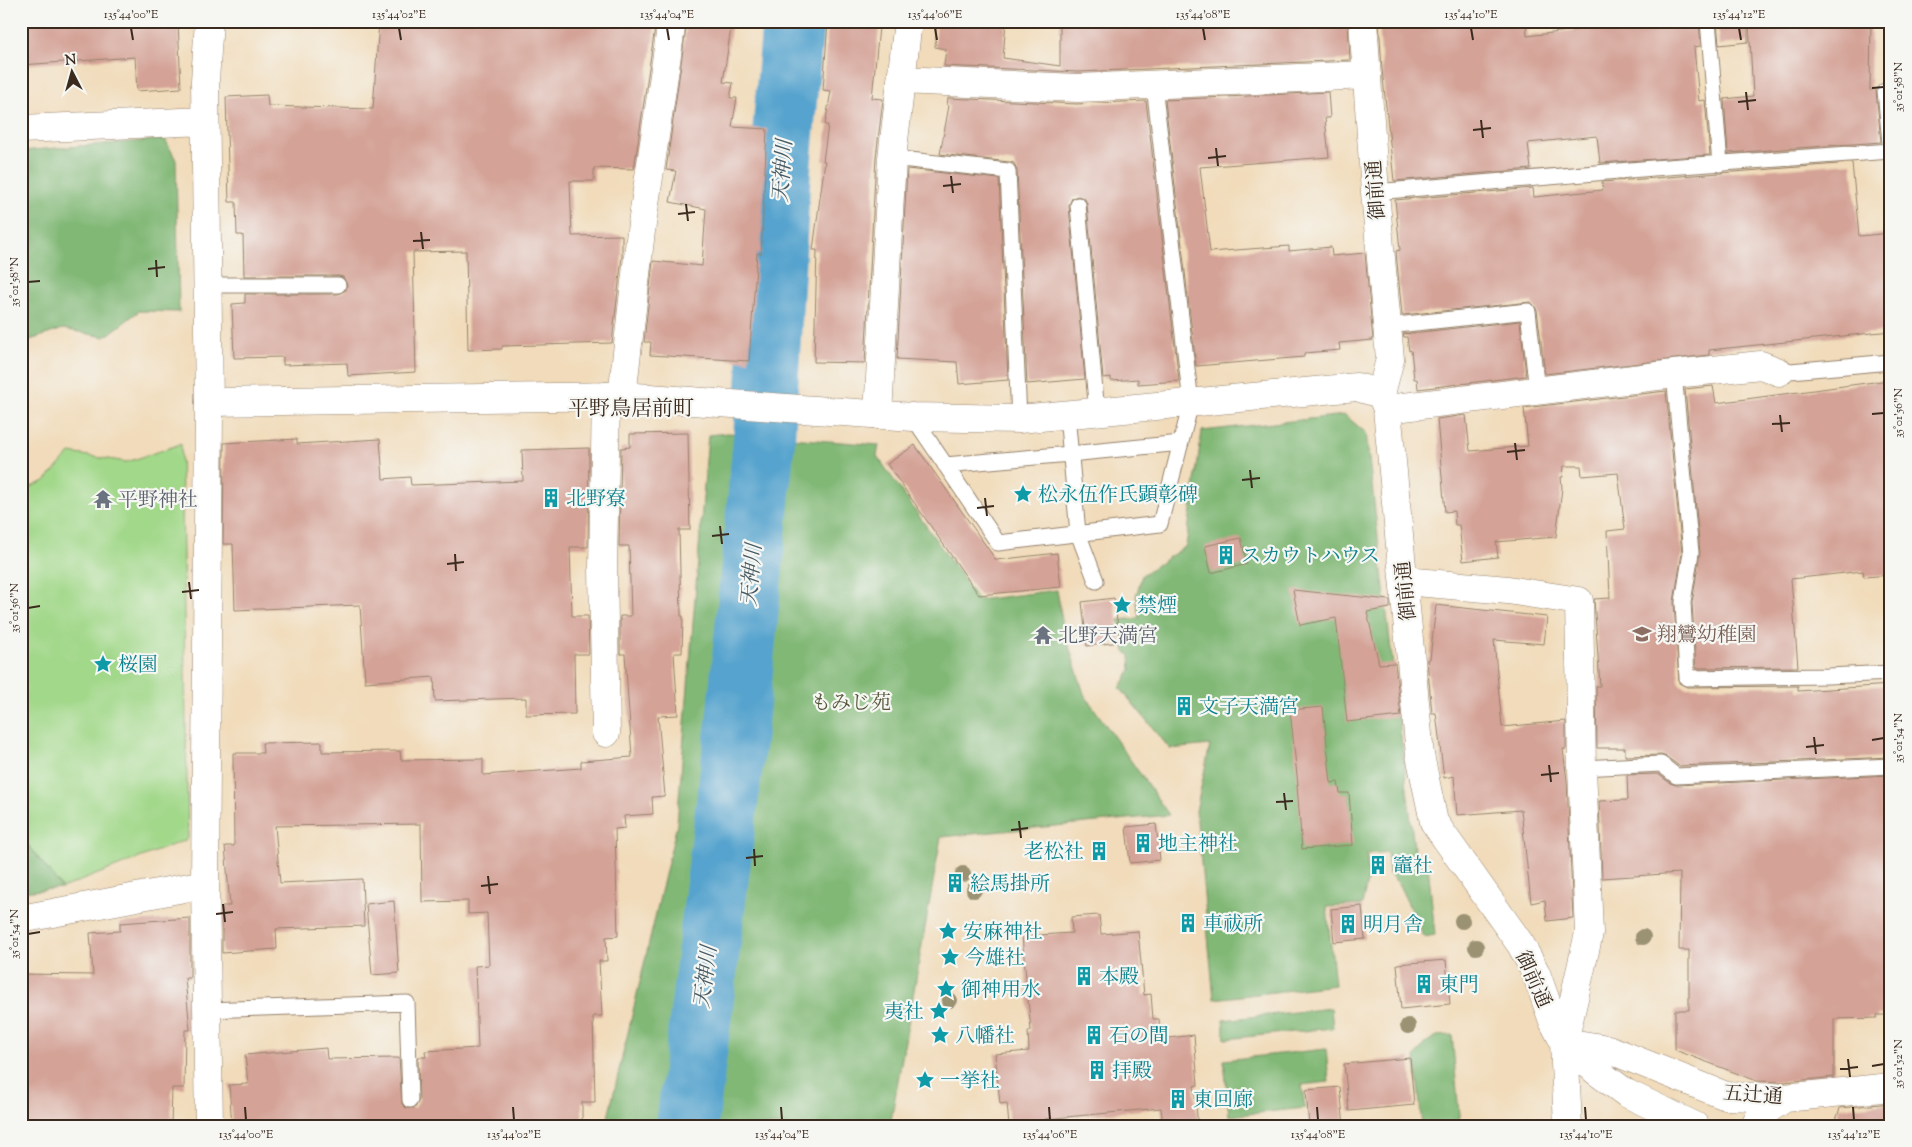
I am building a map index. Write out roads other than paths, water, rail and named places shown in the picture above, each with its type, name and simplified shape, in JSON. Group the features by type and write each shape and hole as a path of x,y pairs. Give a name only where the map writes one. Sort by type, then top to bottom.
{"street":[{"path":"209,1126 205,884 208,402 205,81 210,21"},
{"path":"606,733 603,568 614,396 672,21"},
{"path":"878,415 892,158 908,21"},
{"name":"御前通","path":"1363,21 1375,192 1390,358 1384,402 1404,581 1420,755 1434,822 1520,946 1536,973 1553,1021 1564,1042 1568,1126"},
{"path":"901,80 1078,88 1367,75"},
{"path":"21,129 206,120"},
{"path":"208,402 614,396 913,418 1019,419 1357,387 1384,402 1537,391 1761,365 1779,372"},
{"path":"1404,581 1508,590 1579,601 1582,768 1589,933 1564,1042 1596,1071 1626,1093 1695,1126"},
{"path":"21,919 205,884"},
{"name":"五辻通","path":"1564,1042 1608,1050 1726,1096 1786,1098 1891,1087"},
{"path":"1755,1126 1761,1114 1786,1098"}],"lane":[{"path":"1708,21 1720,164"},
{"path":"913,418 998,543 1160,524 1191,404 1154,85"},
{"path":"1375,192 1891,152 1885,91 1891,89"},
{"path":"892,158 1008,171 1019,419"},
{"path":"1078,205 1097,413"},
{"path":"207,285 338,286"},
{"path":"1387,326 1528,311 1537,391"},
{"path":"1779,372 1891,362"},
{"path":"1674,374 1691,553 1683,602 1687,678 1828,676 1891,672"},
{"path":"1067,415 1078,533 1096,581"},
{"path":"945,465 1181,443"},
{"path":"1582,768 1661,764 1676,776 1891,766"},
{"path":"207,1010 407,1003 410,1100"}],"waterway":[{"name":"天神川","path":"687,1126 737,723 764,439 780,168 793,21"}],"place":[{"name":"松永伍作氏顕彰碑","path":"1023,494"},
{"name":"北野寮","path":"551,498"},
{"name":"平野神社","path":"103,499"},
{"name":"スカウトハウス","path":"1226,555"},
{"name":"禁煙","path":"1122,605"},
{"name":"翔鸞幼稚園","path":"1642,634"},
{"name":"北野天満宮","path":"1043,635"},
{"name":"桜園","path":"103,664"},
{"name":"文子天満宮","path":"1184,706"},
{"name":"地主神社","path":"1143,843"},
{"name":"老松社","path":"1099,851"},
{"name":"竈社","path":"1378,865"},
{"name":"絵馬掛所","path":"955,883"},
{"name":"車祓所","path":"1188,923"},
{"name":"明月舎","path":"1348,924"},
{"name":"安麻神社","path":"948,931"},
{"name":"今雄社","path":"950,957"},
{"name":"本殿","path":"1084,976"},
{"name":"東門","path":"1424,984"},
{"name":"御神用水","path":"946,989"},
{"name":"夷社","path":"939,1011"},
{"name":"八幡社","path":"940,1035"},
{"name":"石の間","path":"1094,1035"},
{"name":"拝殿","path":"1097,1070"},
{"name":"一挙社","path":"925,1080"},
{"name":"東回廊","path":"1178,1099"}],"district":[{"name":"平野鳥居前町","path":"631,408"}],"park label":[{"name":"もみじ苑","path":"851,702"}]}
